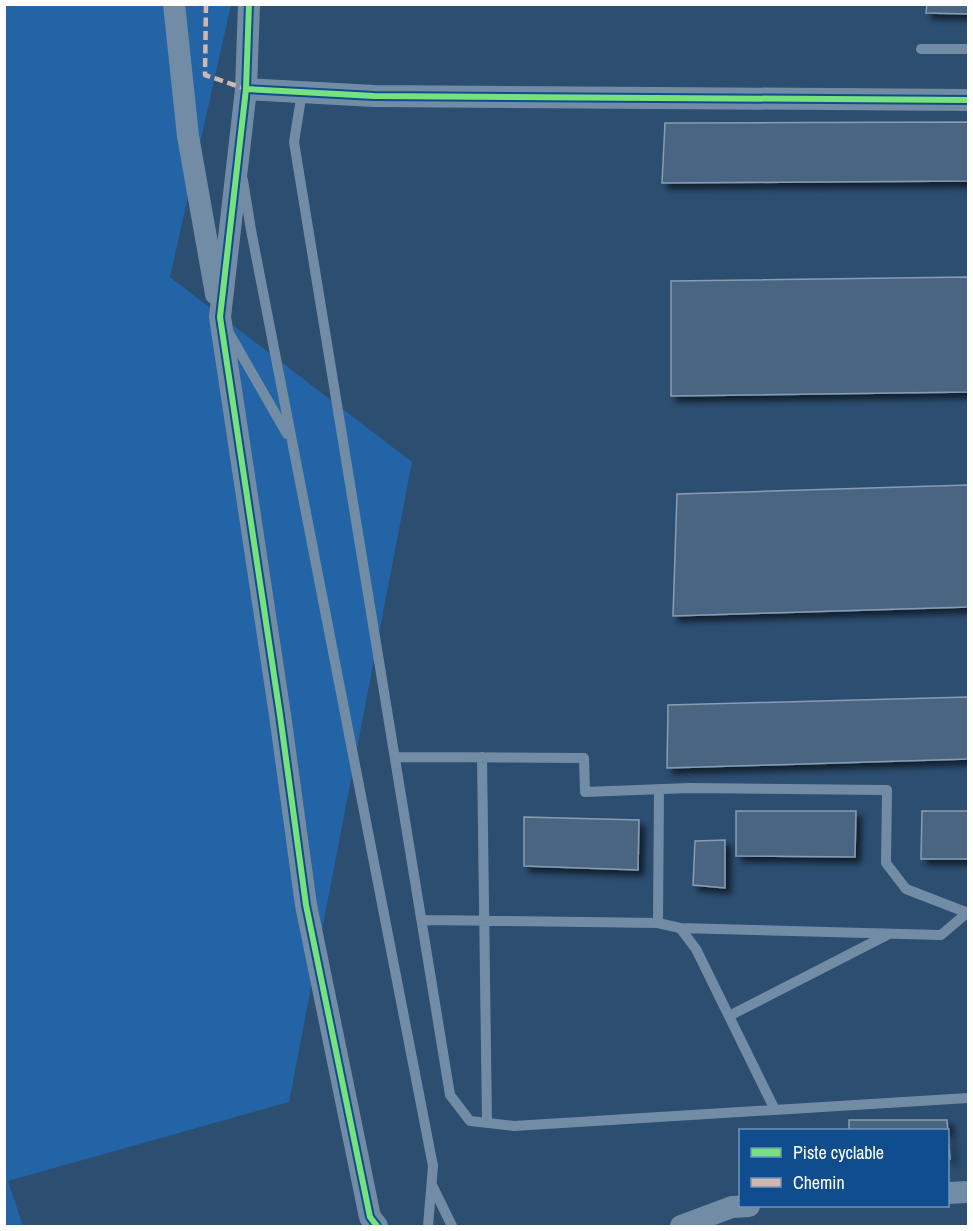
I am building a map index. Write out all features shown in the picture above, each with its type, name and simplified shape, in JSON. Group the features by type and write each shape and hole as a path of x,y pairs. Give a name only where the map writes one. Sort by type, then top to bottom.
{"street":[{"path":"174,4 188,136 220,317 306,905 370,1217 377,1227"},
{"path":"220,317 246,89 249,4"},
{"path":"246,89 374,96 969,100"},
{"path":"949,1193 969,1192"},
{"path":"681,1227 732,1207 739,1207"}],"lane":[{"path":"921,50 969,50"},
{"path":"246,89 243,181 433,1166 428,1227"},
{"path":"302,92 294,142 450,1095 470,1121 514,1126 969,1098"},
{"path":"220,317 292,442"},
{"path":"395,757 584,758 585,792 701,788 887,790 886,863 906,889 968,913 941,935 680,928 658,923 422,920"},
{"path":"482,757 487,1123"},
{"path":"658,923 659,789"},
{"path":"680,928 696,949 775,1110"},
{"path":"729,1016 890,934"},
{"path":"431,1184 452,1227"}],"shaded area":[{"path":"5,5 231,5 170,277 412,462 289,1102 8,1181 23,1226 5,1226"}],"building":[{"path":"927,4 968,4 968,14 926,13"},
{"path":"968,122 968,181 662,183 665,123"},
{"path":"968,277 968,392 671,396 671,281"},
{"path":"968,485 968,607 673,616 677,494"},
{"path":"968,697 968,759 667,768 668,705"},
{"path":"736,811 856,811 855,857 736,856"},
{"path":"922,811 968,811 968,859 921,859"},
{"path":"524,817 639,820 638,870 524,866"},
{"path":"725,840 725,888 693,885 695,841"},
{"path":"849,1120 947,1120 948,1129 849,1129"}],"marked path":[{"path":"206,4 205,75 246,89"}],"cycle path":[{"path":"249,4 246,89 220,317 306,905 370,1217 377,1226"},
{"path":"246,89 374,96 968,100"}]}
